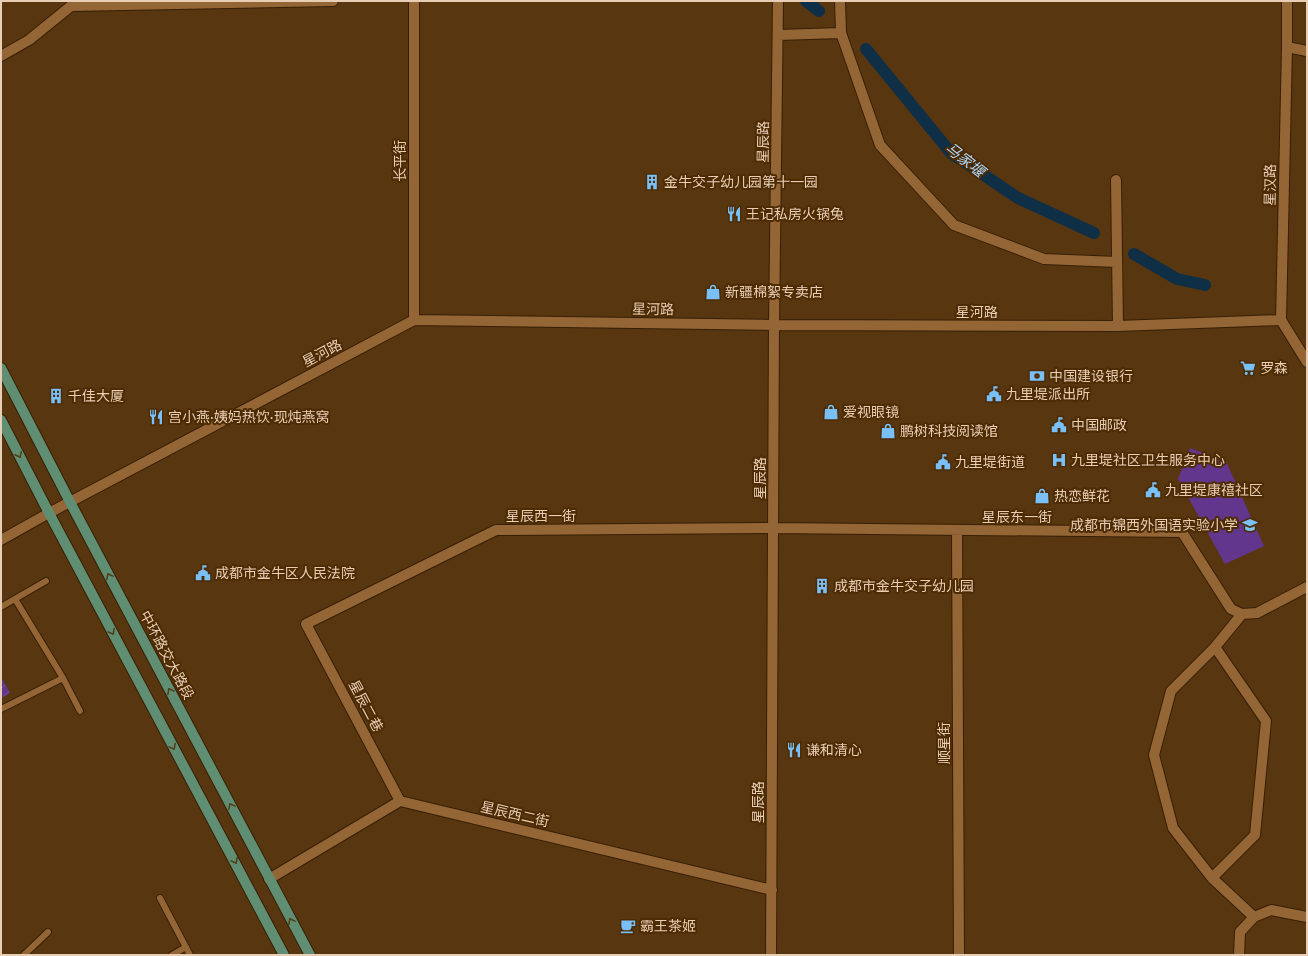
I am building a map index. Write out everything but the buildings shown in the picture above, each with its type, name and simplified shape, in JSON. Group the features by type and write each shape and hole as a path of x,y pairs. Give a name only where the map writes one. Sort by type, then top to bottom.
{"main road":[{"name":"中环路交大路段","path":"1,368 70,502 310,955"},
{"path":"1,420 284,955"}],"street":[{"path":"1,56 29,40 71,4 333,1"},
{"name":"长平街","path":"414,1 414,320"},
{"name":"星辰路","path":"771,955 774,325 778,1"},
{"path":"840,1 841,33 880,145 954,225 1044,259 1117,262"},
{"name":"星汉路","path":"1281,320 1287,1"},
{"path":"778,35 841,33"},
{"path":"1287,46 1307,51"},
{"path":"1116,180 1118,326"},
{"name":"星河路","path":"1,540 49,513 414,320 774,325 1118,326 1281,320"},
{"path":"1281,320 1307,362"},
{"name":"星辰东一街","path":"774,528 1182,532 1231,609 1242,614"},
{"name":"星辰西一街","path":"306,624 496,530 774,528"},
{"name":"顺星街","path":"957,530 959,955"},
{"path":"1254,917 1212,878 1174,828 1154,756 1171,691 1215,647 1242,614 1257,613 1307,587"},
{"name":"星辰二巷","path":"306,624 400,801"},
{"path":"1212,878 1254,835 1266,721 1215,647"},
{"path":"269,879 400,801"},
{"name":"星辰西二街","path":"400,801 772,890"},
{"path":"1239,955 1240,932 1254,917 1271,910 1307,917"}],"lane":[{"path":"1,607 46,581"},
{"path":"15,599 63,678 80,711"},
{"path":"1,710 63,678"},
{"path":"160,898 190,955"},
{"path":"24,955 48,932"},
{"path":"172,955 186,947"}],"shaded area":[{"path":"1190,448 1226,461 1264,546 1225,564 1178,479"},
{"path":"1,677 10,693 1,698"}],"waterway":[{"name":"马家堰","path":"806,1 819,11"},
{"name":"马家堰","path":"866,49 951,153 1018,198 1094,233"},
{"name":"马家堰","path":"1134,254 1177,279 1205,285"}],"place":[{"name":"金牛交子幼儿园第十一园","path":"652,182"},
{"name":"王记私房火锅兔","path":"734,214"},
{"name":"新疆棉絮专卖店","path":"713,292"},
{"name":"罗森","path":"1248,368"},
{"name":"中国建设银行","path":"1037,376"},
{"name":"九里堤派出所","path":"994,394"},
{"name":"千佳大厦","path":"56,396"},
{"name":"爱视眼镜","path":"831,412"},
{"name":"宫小燕·姨妈热饮·现炖燕窝","path":"156,417"},
{"name":"中国邮政","path":"1059,425"},
{"name":"鹏树科技阅读馆","path":"888,431"},
{"name":"九里堤社区卫生服务中心","path":"1059,460"},
{"name":"九里堤街道","path":"943,462"},
{"name":"九里堤康禧社区","path":"1153,490"},
{"name":"热恋鲜花","path":"1042,496"},
{"name":"成都市锦西外国语实验小学","path":"1250,525"},
{"name":"成都市金牛区人民法院","path":"203,573"},
{"name":"成都市金牛交子幼儿园","path":"822,586"},
{"name":"谦和清心","path":"794,750"},
{"name":"霸王茶姬","path":"628,926"}]}
